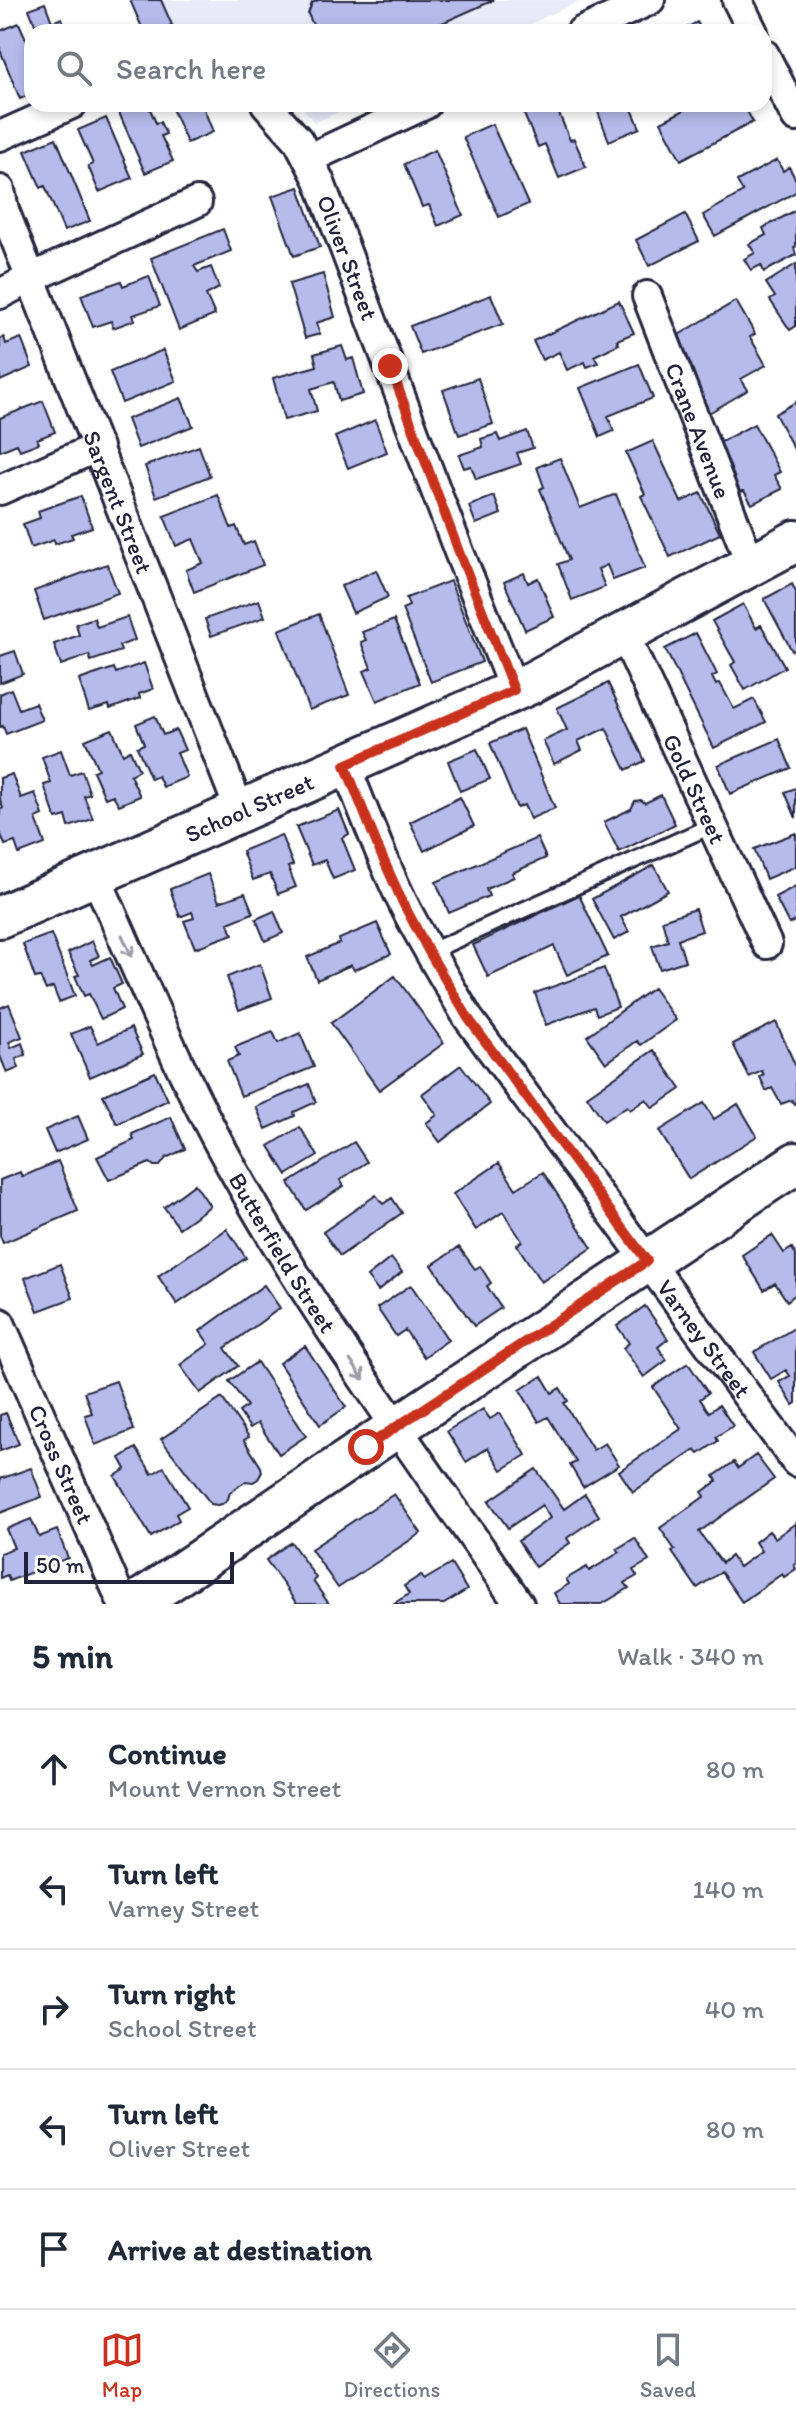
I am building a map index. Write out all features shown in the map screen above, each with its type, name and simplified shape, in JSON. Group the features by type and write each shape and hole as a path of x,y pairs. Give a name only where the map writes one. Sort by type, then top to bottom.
{"main road":[{"name":"School Street","path":"0,917 514,690 796,541"},
{"path":"135,1604 796,1163"}],"street":[{"path":"598,24 650,0"},
{"path":"737,0 749,24"},
{"path":"772,70 796,117"},
{"path":"0,136 54,112"},
{"name":"Oliver Street","path":"273,112 298,140 319,180 514,690"},
{"path":"308,159 409,112"},
{"name":"Sargent Street","path":"0,190 4,210 240,811"},
{"path":"0,294 197,202"},
{"name":"Crane Avenue","path":"647,296 751,565"},
{"path":"0,490 98,447"},
{"name":"Gold Street","path":"624,634 767,944"},
{"name":"Varney Street","path":"345,765 380,852 429,952 468,1018 796,1462"},
{"name":"Butterfield Street","path":"95,875 180,1068 225,1154 324,1322 519,1604"},
{"name":"Cross Street","path":"0,1323 123,1604"}],"lane":[{"path":"429,952 713,825"}],"shaded area":[{"path":"162,0 582,0 530,24 172,24"},
{"path":"306,112 338,112 314,123"}],"building":[{"path":"130,0 161,0 172,24 140,24"},
{"path":"318,0 494,0 440,24 313,24 308,14 312,3"},
{"path":"45,3 52,22 62,18 64,24 35,24 29,9"},
{"path":"19,23 24,35 24,97 20,99 0,50 0,31"},
{"path":"119,112 151,112 166,134 161,136 173,161 145,173"},
{"path":"173,112 205,112 213,132 187,143"},
{"path":"523,112 558,112 586,167 559,178 545,144 538,147"},
{"path":"598,112 633,112 640,128 609,141"},
{"path":"680,112 748,112 753,122 681,160 661,122"},
{"path":"106,118 132,178 99,192 88,166 93,164 78,130"},
{"path":"492,124 528,204 499,217 463,137"},
{"path":"56,138 90,221 64,231 45,186 41,188 25,151"},
{"path":"435,150 463,215 438,226 429,205 422,207 404,164"},
{"path":"777,160 783,171 789,167 796,180 796,192 715,236 703,215 743,192 737,181"},
{"path":"299,187 320,247 294,256 272,196"},
{"path":"796,210 796,255 764,272 761,265 751,270 744,259 755,253 749,244 766,235 763,228"},
{"path":"685,214 699,241 649,266 636,240"},
{"path":"223,229 231,251 194,266 198,272 211,267 219,288 206,295 215,315 179,330 151,258"},
{"path":"796,264 796,326 790,330 770,300 775,297 766,283"},
{"path":"323,274 335,317 316,323 320,334 305,338 289,284"},
{"path":"149,276 160,306 133,315 135,320 113,328 111,321 93,327 81,295 121,281 123,286"},
{"path":"491,295 503,324 421,354 410,326"},
{"path":"619,301 634,333 617,340 619,344 594,356 598,363 587,367 585,362 567,370 559,352 542,360 533,341"},
{"path":"736,301 755,334 750,337 766,365 741,379 748,390 709,413 674,354 684,348 677,336"},
{"path":"4,337 6,344 21,338 32,367 0,381 0,339"},
{"path":"342,346 347,360 353,358 363,394 339,401 334,382 311,389 317,411 284,420 273,378 317,366 314,354"},
{"path":"163,350 176,381 122,403 110,372"},
{"path":"639,364 653,398 608,416 614,431 600,437 580,388"},
{"path":"478,378 493,424 459,435 443,390"},
{"path":"181,398 193,426 138,448 127,419"},
{"path":"43,401 55,432 37,439 39,443 20,450 17,444 0,451 0,418"},
{"path":"796,402 796,453 775,414"},
{"path":"375,420 387,452 348,468 335,437"},
{"path":"754,424 780,472 774,475 782,489 752,504 744,491 740,492 715,445"},
{"path":"527,431 533,448 517,453 521,464 476,479 471,466 464,468 459,455 483,447 481,439 497,434 500,441"},
{"path":"653,441 681,502 701,493 720,534 670,557 641,496 645,494 626,453"},
{"path":"199,446 210,476 156,497 145,466"},
{"path":"560,458 580,508 616,494 645,568 613,580 607,565 598,569 605,587 572,600 558,564 569,560 540,489 544,487 537,467"},
{"path":"218,495 231,528 236,526 244,545 254,541 263,565 194,592 186,570 203,563 193,539 176,546 164,516"},
{"path":"81,496 92,527 71,534 73,538 55,544 54,540 31,548 23,524 40,518 38,511"},
{"path":"494,496 501,514 476,524 469,506"},
{"path":"107,564 118,593 44,620 34,591"},
{"path":"376,570 388,597 353,613 341,586"},
{"path":"524,573 528,583 538,578 554,617 525,630 504,582"},
{"path":"450,581 482,662 431,682 402,609 409,606 406,598"},
{"path":"792,584 796,592 796,649 792,651 764,599"},
{"path":"259,600 265,617 211,636 205,619"},
{"path":"743,604 756,628 761,625 785,667 745,690 731,665 735,662 712,621"},
{"path":"319,614 349,695 309,710 279,630"},
{"path":"127,617 135,640 119,646 121,651 91,661 89,655 61,665 54,644 79,635 76,624 94,618 97,627"},
{"path":"394,620 420,683 377,701 364,671 371,668 361,642 366,640 362,632"},
{"path":"696,633 717,674 712,677 716,685 720,683 734,709 754,699 766,722 714,748 665,649"},
{"path":"15,651 23,674 0,683 0,656"},
{"path":"144,663 153,689 139,694 140,698 110,709 109,705 89,711 79,680 114,668 116,673"},
{"path":"608,683 645,761 626,770 606,728 578,741 582,750 554,764 543,741 567,730 557,708"},
{"path":"11,689 19,709 35,703 42,720 6,734 3,726 0,727 0,694"},
{"path":"155,716 163,735 176,730 185,750 177,753 187,777 163,787 158,776 151,779 137,747 144,744 136,724"},
{"path":"112,729 123,754 130,750 139,770 130,775 140,796 119,805 113,795 105,798 93,771 98,769 85,740"},
{"path":"522,729 555,808 530,819 524,805 517,808 490,743"},
{"path":"779,739 791,768 730,794 718,765"},
{"path":"477,749 490,779 460,791 448,761"},
{"path":"61,750 70,775 82,771 90,794 84,796 93,819 69,827 66,816 56,819 44,785 51,783 42,757"},
{"path":"12,774 21,798 35,793 43,815 36,818 45,844 19,854 15,842 5,845 0,832 0,810 3,808 0,778"},
{"path":"796,788 796,818 785,792"},
{"path":"661,795 675,824 619,852 604,822 631,809 635,801 645,803"},
{"path":"460,797 474,826 424,851 410,822"},
{"path":"339,810 349,834 342,838 355,870 333,879 325,860 312,865 296,827"},
{"path":"796,833 796,866 766,879 754,849"},
{"path":"281,835 293,865 288,867 296,887 278,894 270,874 253,880 242,851"},
{"path":"537,838 546,858 486,889 489,896 449,913 436,882"},
{"path":"654,865 668,891 621,917 629,932 614,940 592,899"},
{"path":"208,874 219,902 245,893 253,913 228,923 233,934 195,948 184,921 194,918 192,912 180,917 170,889"},
{"path":"796,886 796,920 789,924 775,897"},
{"path":"579,895 608,956 567,975 554,946 488,977 473,945"},
{"path":"695,909 702,931 678,939 685,961 660,969 652,946 668,941 662,920"},
{"path":"274,911 283,933 265,941 256,919"},
{"path":"377,923 391,954 354,970 351,965 317,980 307,957"},
{"path":"51,934 75,996 59,1002 53,987 46,990 40,977 35,978 23,944"},
{"path":"92,941 99,956 90,960 93,965 110,957 122,984 113,988 122,1009 101,1019 89,994 84,996 75,976 79,975 68,953"},
{"path":"260,964 272,998 239,1010 227,977"},
{"path":"604,968 618,1007 597,1015 594,1007 546,1025 535,993"},
{"path":"395,976 444,1043 379,1090 331,1023"},
{"path":"653,988 676,1020 641,1045 637,1041 606,1063 587,1036"},
{"path":"9,1004 22,1037 9,1042 11,1048 22,1043 26,1055 16,1059 19,1068 7,1073 0,1056 0,1008"},
{"path":"776,1022 796,1067 794,1104 792,1100 781,1104 772,1088 766,1091 760,1077 764,1075 762,1071 749,1077 733,1044"},
{"path":"90,1026 98,1043 131,1028 143,1054 90,1077 71,1034"},
{"path":"273,1032 278,1043 300,1033 314,1067 241,1096 227,1061 239,1056 235,1047"},
{"path":"654,1050 681,1089 653,1108 646,1099 630,1110 627,1106 604,1121 587,1096"},
{"path":"461,1065 490,1104 440,1142 426,1123 437,1115 422,1094"},
{"path":"155,1072 168,1100 117,1124 103,1095"},
{"path":"309,1084 316,1102 266,1129 256,1107"},
{"path":"704,1103 714,1119 738,1104 757,1136 689,1179 659,1131"},
{"path":"78,1116 88,1139 55,1153 45,1130"},
{"path":"171,1117 185,1149 166,1158 160,1166 150,1163 109,1180 97,1157 134,1140 132,1134"},
{"path":"300,1127 318,1156 287,1175 269,1146"},
{"path":"354,1142 367,1162 340,1180 344,1186 306,1210 289,1183"},
{"path":"58,1161 78,1211 3,1243 0,1236 0,1180 20,1172 22,1177"},
{"path":"499,1163 516,1189 543,1172 592,1248 541,1282 517,1245 522,1241 503,1212 476,1230 453,1194"},
{"path":"195,1184 210,1206 179,1228 164,1207"},
{"path":"376,1195 383,1204 392,1198 402,1213 340,1256 323,1232"},
{"path":"227,1229 246,1258 177,1304 158,1276"},
{"path":"772,1235 784,1253 792,1248 796,1255 796,1294 787,1301 775,1283 764,1290 742,1255"},
{"path":"459,1247 475,1269 480,1266 491,1283 487,1286 501,1308 474,1326 432,1265"},
{"path":"391,1258 402,1272 378,1291 367,1277"},
{"path":"60,1264 73,1298 38,1311 25,1278"},
{"path":"264,1285 280,1308 225,1348 238,1366 200,1393 180,1365 209,1344 200,1331"},
{"path":"411,1285 448,1340 424,1357 405,1330 396,1336 377,1308"},
{"path":"645,1306 668,1339 658,1347 667,1360 644,1377 623,1348 629,1343 617,1326"},
{"path":"796,1327 796,1403 793,1405 779,1382 790,1376 786,1370 771,1379 754,1352"},
{"path":"305,1346 346,1407 320,1425 279,1363"},
{"path":"257,1362 306,1436 279,1454 258,1423 250,1428 239,1412 247,1406 229,1381"},
{"path":"688,1363 708,1393 700,1399 709,1412 719,1405 733,1426 699,1454 695,1450 633,1492 619,1471 681,1429 653,1387"},
{"path":"542,1376 552,1393 560,1388 568,1401 564,1403 593,1450 605,1443 619,1465 583,1487 570,1465 576,1462 548,1417 539,1422 520,1390"},
{"path":"116,1381 134,1430 95,1445 85,1415 92,1413 84,1392"},
{"path":"222,1398 249,1437 244,1440 262,1472 258,1479 246,1481 230,1492 222,1504 217,1505 211,1504 161,1439"},
{"path":"483,1409 490,1419 500,1413 526,1455 502,1470 488,1448 466,1462 447,1431"},
{"path":"6,1413 19,1444 0,1451 0,1415"},
{"path":"136,1448 152,1474 164,1467 188,1507 176,1514 179,1520 151,1537 115,1476 126,1469 120,1458"},
{"path":"756,1455 774,1479 699,1532 722,1563 731,1556 739,1567 761,1551 755,1542 769,1531 775,1538 796,1523 796,1569 784,1577 782,1574 742,1602 721,1572 697,1588 660,1528 705,1496 702,1492 717,1481 714,1476 734,1462 738,1468"},
{"path":"31,1468 42,1497 0,1513 0,1479"},
{"path":"536,1469 564,1509 585,1494 599,1516 567,1538 570,1543 535,1567 518,1541 550,1518 542,1505 508,1528 489,1501"},
{"path":"394,1494 421,1533 338,1588 311,1549"},
{"path":"31,1519 39,1537 57,1530 68,1558 9,1581 7,1575 0,1578 0,1553 14,1548 6,1529"},
{"path":"635,1538 649,1561 633,1570 637,1576 625,1583 629,1588 602,1604 560,1604 554,1593 569,1584 566,1579 587,1567 589,1571 620,1552 617,1549"},
{"path":"291,1542 316,1578 313,1581 329,1604 297,1604 266,1560"},
{"path":"451,1564 467,1590 444,1604 393,1604 409,1594 404,1586 421,1575 424,1580"}],"route":[{"path":"366,1447 647,1261 468,1018 403,903 345,765 514,690 390,366"}]}
